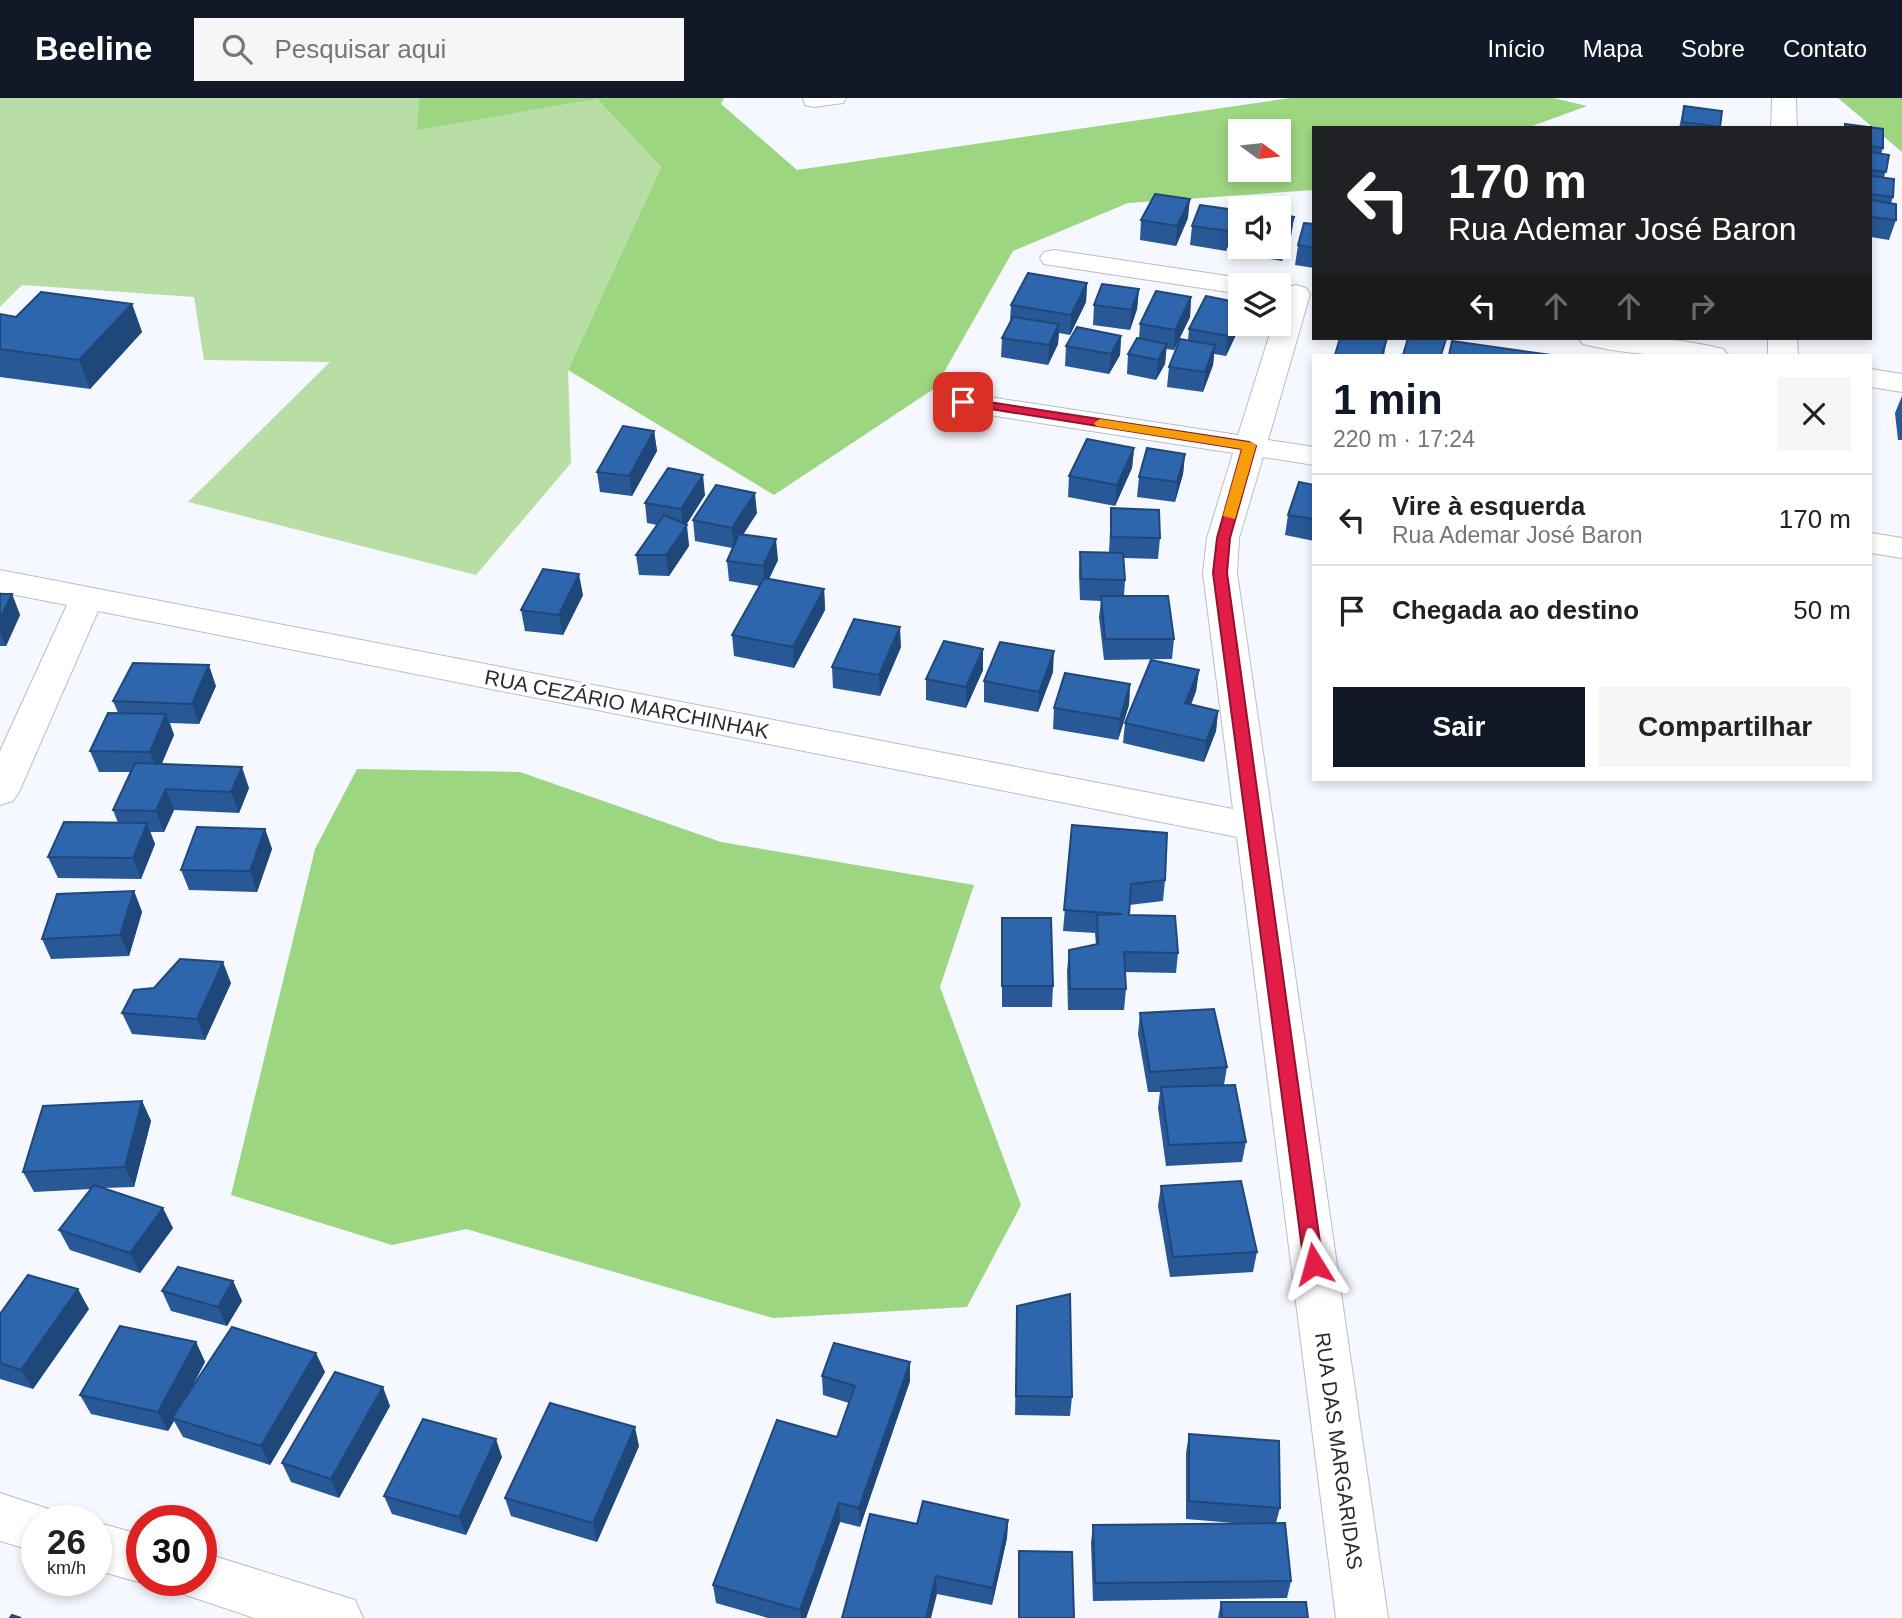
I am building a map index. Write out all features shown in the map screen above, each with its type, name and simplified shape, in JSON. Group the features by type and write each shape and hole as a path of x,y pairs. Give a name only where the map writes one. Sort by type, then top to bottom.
{"street":[{"path":"1783,98 1784,126"},
{"path":"1054,258 1228,284"},
{"name":"RUA DAS MARGARIDAS","path":"1296,294 1223,538 1220,573 1362,1618"},
{"path":"1607,340 1706,354"},
{"path":"1872,379 1902,383"},
{"path":"963,402 1312,456"},
{"path":"1872,543 1902,548"},
{"name":"RUA CEZÁRIO MARCHINHAK","path":"0,581 1255,827"},
{"path":"0,792 87,598"},
{"path":"0,1517 21,1523"},
{"path":"217,1582 337,1618"}],"green space":[{"path":"0,98 419,98 418,129 597,99 661,167 568,370 571,463 476,575 188,502 330,362 204,360 194,297 22,285 0,307"},
{"path":"419,98 724,98 721,104 797,170 1290,98 1553,98 1587,106 1532,126 1312,126 1312,190 1128,203 1013,251 935,388 774,495 568,370 661,167 597,99 417,130"},
{"path":"1838,98 1902,98 1902,152"},
{"path":"357,769 520,772 721,842 974,885 940,987 1021,1205 967,1307 773,1318 466,1229 392,1245 231,1195 315,849"}],"building":[{"path":"1684,106 1722,111 1720,126 1682,122"},
{"path":"1872,128 1883,129 1883,148 1872,146"},
{"path":"1872,152 1889,155 1886,172 1872,170"},
{"path":"1872,176 1894,179 1893,197 1872,194"},
{"path":"1155,194 1190,199 1177,226 1141,220"},
{"path":"1872,200 1896,204 1896,220 1872,217"},
{"path":"1200,205 1228,209 1228,231 1192,226"},
{"path":"1304,223 1312,224 1312,248 1298,245"},
{"path":"1028,273 1087,283 1071,315 1011,305"},
{"path":"1102,284 1139,289 1131,310 1094,305"},
{"path":"1156,291 1191,297 1175,330 1140,324"},
{"path":"41,292 132,304 79,360 0,349 0,314 16,317"},
{"path":"1206,296 1228,300 1228,336 1189,329"},
{"path":"1013,317 1059,324 1049,345 1002,338"},
{"path":"1077,327 1121,336 1111,354 1066,346"},
{"path":"1137,338 1167,344 1158,360 1128,354"},
{"path":"1180,339 1215,345 1205,372 1169,367"},
{"path":"1339,340 1386,340 1382,354 1335,354"},
{"path":"1407,340 1446,340 1441,354 1403,354"},
{"path":"1452,341 1544,354 1449,354"},
{"path":"623,426 654,431 629,476 597,472"},
{"path":"1087,439 1134,448 1117,485 1069,476"},
{"path":"1147,448 1185,454 1177,482 1139,477"},
{"path":"668,468 703,475 681,509 645,503"},
{"path":"1299,482 1312,485 1312,519 1288,515"},
{"path":"716,485 755,493 732,528 693,520"},
{"path":"1111,508 1159,510 1160,538 1111,537"},
{"path":"664,515 687,525 666,555 636,555"},
{"path":"739,534 776,539 763,566 727,561"},
{"path":"1080,552 1123,553 1125,580 1081,579"},
{"path":"543,569 579,574 559,615 521,610"},
{"path":"764,578 824,589 793,647 732,635"},
{"path":"0,594 12,594 0,619"},
{"path":"1101,596 1168,596 1174,639 1105,639"},
{"path":"854,619 900,627 879,675 832,667"},
{"path":"944,641 983,649 966,687 926,679"},
{"path":"1000,642 1054,651 1039,692 984,681"},
{"path":"1151,660 1199,670 1185,703 1218,711 1206,741 1125,723"},
{"path":"133,663 209,665 192,704 113,701"},
{"path":"1065,673 1130,684 1120,719 1054,708"},
{"path":"108,713 166,714 150,752 90,751"},
{"path":"135,763 242,767 231,792 166,789 156,811 113,810"},
{"path":"64,822 147,823 133,858 48,857"},
{"path":"1072,825 1167,833 1165,880 1131,884 1129,915 1175,916 1178,953 1124,952 1126,989 1070,989 1069,950 1098,944 1097,915 1122,914 1064,910"},
{"path":"197,827 265,829 250,871 181,870"},
{"path":"134,891 120,935 42,939 57,894"},
{"path":"1002,918 1051,918 1053,986 1002,986"},
{"path":"180,959 223,962 197,1019 122,1013 134,990 154,988"},
{"path":"1214,1009 1227,1067 1150,1072 1140,1013"},
{"path":"1235,1085 1246,1142 1169,1145 1161,1087"},
{"path":"142,1101 125,1167 23,1172 43,1106"},
{"path":"1241,1181 1257,1252 1173,1257 1161,1186"},
{"path":"94,1185 163,1208 130,1253 59,1230"},
{"path":"178,1267 233,1281 218,1307 162,1291"},
{"path":"28,1275 78,1289 21,1370 0,1363 0,1314"},
{"path":"1070,1294 1072,1397 1016,1396 1017,1306"},
{"path":"120,1326 196,1342 158,1412 80,1395"},
{"path":"232,1327 316,1353 261,1446 172,1418"},
{"path":"834,1343 910,1362 859,1508 839,1503 800,1610 713,1585 777,1420 837,1437 855,1386 822,1376"},
{"path":"335,1372 383,1387 331,1479 282,1463"},
{"path":"550,1403 635,1427 593,1523 505,1498"},
{"path":"423,1419 496,1439 459,1517 384,1496"},
{"path":"1189,1434 1279,1441 1280,1508 1189,1501"},
{"path":"923,1501 1008,1520 993,1588 936,1576 926,1618 842,1618 870,1514 917,1524"},
{"path":"1285,1523 1291,1581 1095,1583 1093,1525"},
{"path":"1019,1551 1072,1552 1074,1618 1019,1618"},
{"path":"1221,1602 1306,1602 1308,1618 1222,1618"}],"slow traffic":[{"path":"1100,423 1249,446 1230,516"}],"route":[{"path":"963,402 1249,446 1223,538 1220,573 1314,1264"}]}
